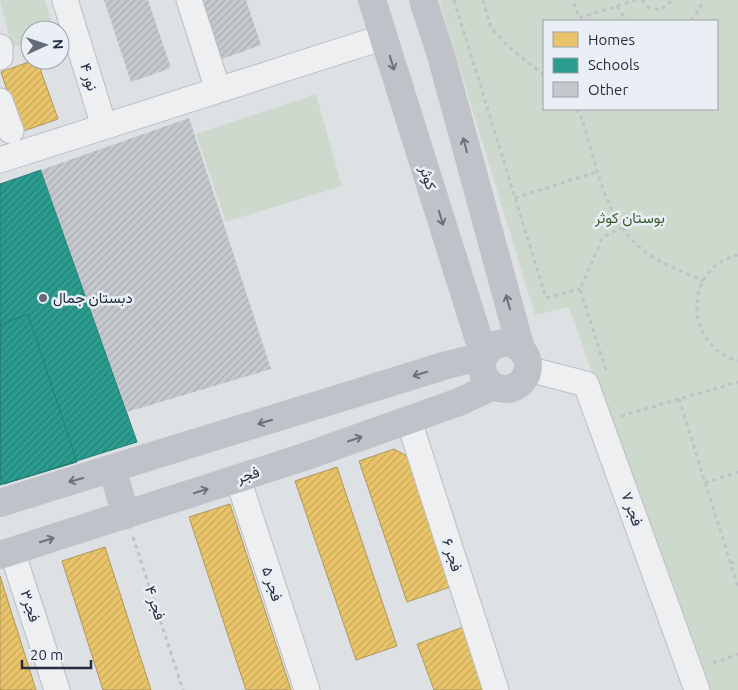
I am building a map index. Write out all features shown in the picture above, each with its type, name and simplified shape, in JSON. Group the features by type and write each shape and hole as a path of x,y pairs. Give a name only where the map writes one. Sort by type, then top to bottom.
{"street":[{"name":"نور ۴","path":"65,0 104,126"},
{"path":"189,0 218,90"},
{"name":"کوثر","path":"372,0 484,356"},
{"path":"422,0 442,59 524,359 521,383 515,387 500,389 493,386 484,376 482,363 484,356 496,344 504,343 524,359"},
{"path":"0,160 384,37"},
{"path":"0,47 0,57"},
{"path":"0,101 11,131"},
{"path":"0,504 447,365 484,356"},
{"name":"فجر ۷","path":"524,359 586,384 697,690"},
{"path":"447,365 464,373 468,387 459,402"},
{"name":"فجر","path":"6,553 126,516 409,421 459,402 493,386"},
{"name":"فجر ۶","path":"409,421 496,690"},
{"path":"112,469 126,516"},
{"name":"فجر ۵","path":"238,479 307,690"},
{"name":"فجر۳","path":"6,553 57,690"}],"path":[{"path":"454,0 546,298 580,289"},
{"path":"483,0 491,28 511,49 543,75"},
{"path":"574,3 579,18 636,0"},
{"path":"642,0 648,7 660,10 673,0"},
{"path":"692,20 700,8 702,0"},
{"path":"617,6 626,20"},
{"path":"577,110 581,116 607,200 621,228 648,254 703,281"},
{"path":"515,198 599,171"},
{"path":"738,255 730,257 714,267 703,281 697,298 697,316 702,333 713,348 728,358 738,361"},
{"path":"621,416 738,382"},
{"path":"679,399 738,587"},
{"path":"705,483 738,472"},
{"name":"فجر ۴","path":"126,516 183,690"},
{"path":"731,563 738,561"}],"green space":[{"path":"0,0 45,0 51,20 20,20 20,45 12,48"},
{"name":"بوستان کوثر","path":"439,0 738,0 738,690 703,690 569,307 535,315"},
{"path":"316,94 342,186 226,222 196,134"}],"building: Homes":[{"path":"20,65 20,70 41,70 58,119 21,132 1,72"},
{"path":"394,449 409,457 453,586 407,602 359,461"},
{"path":"337,467 397,646 356,660 295,481"},
{"path":"230,504 291,690 246,690 189,517"},
{"path":"105,547 151,690 103,690 62,561"},
{"path":"0,576 36,690 0,690"},
{"path":"466,626 488,690 434,690 417,644"}],"building: Schools":[{"name":"دبستان جمال","path":"41,170 137,442 0,485 0,184"},
{"path":"28,314 77,462 4,484 0,474 0,325"}],"building: Other":[{"path":"104,0 148,0 171,68 131,82"},
{"path":"198,0 246,0 261,45 219,60"},
{"path":"189,118 271,369 127,412 41,170"}],"place":[{"name":"دبستان جمال","path":"43,298"}]}
